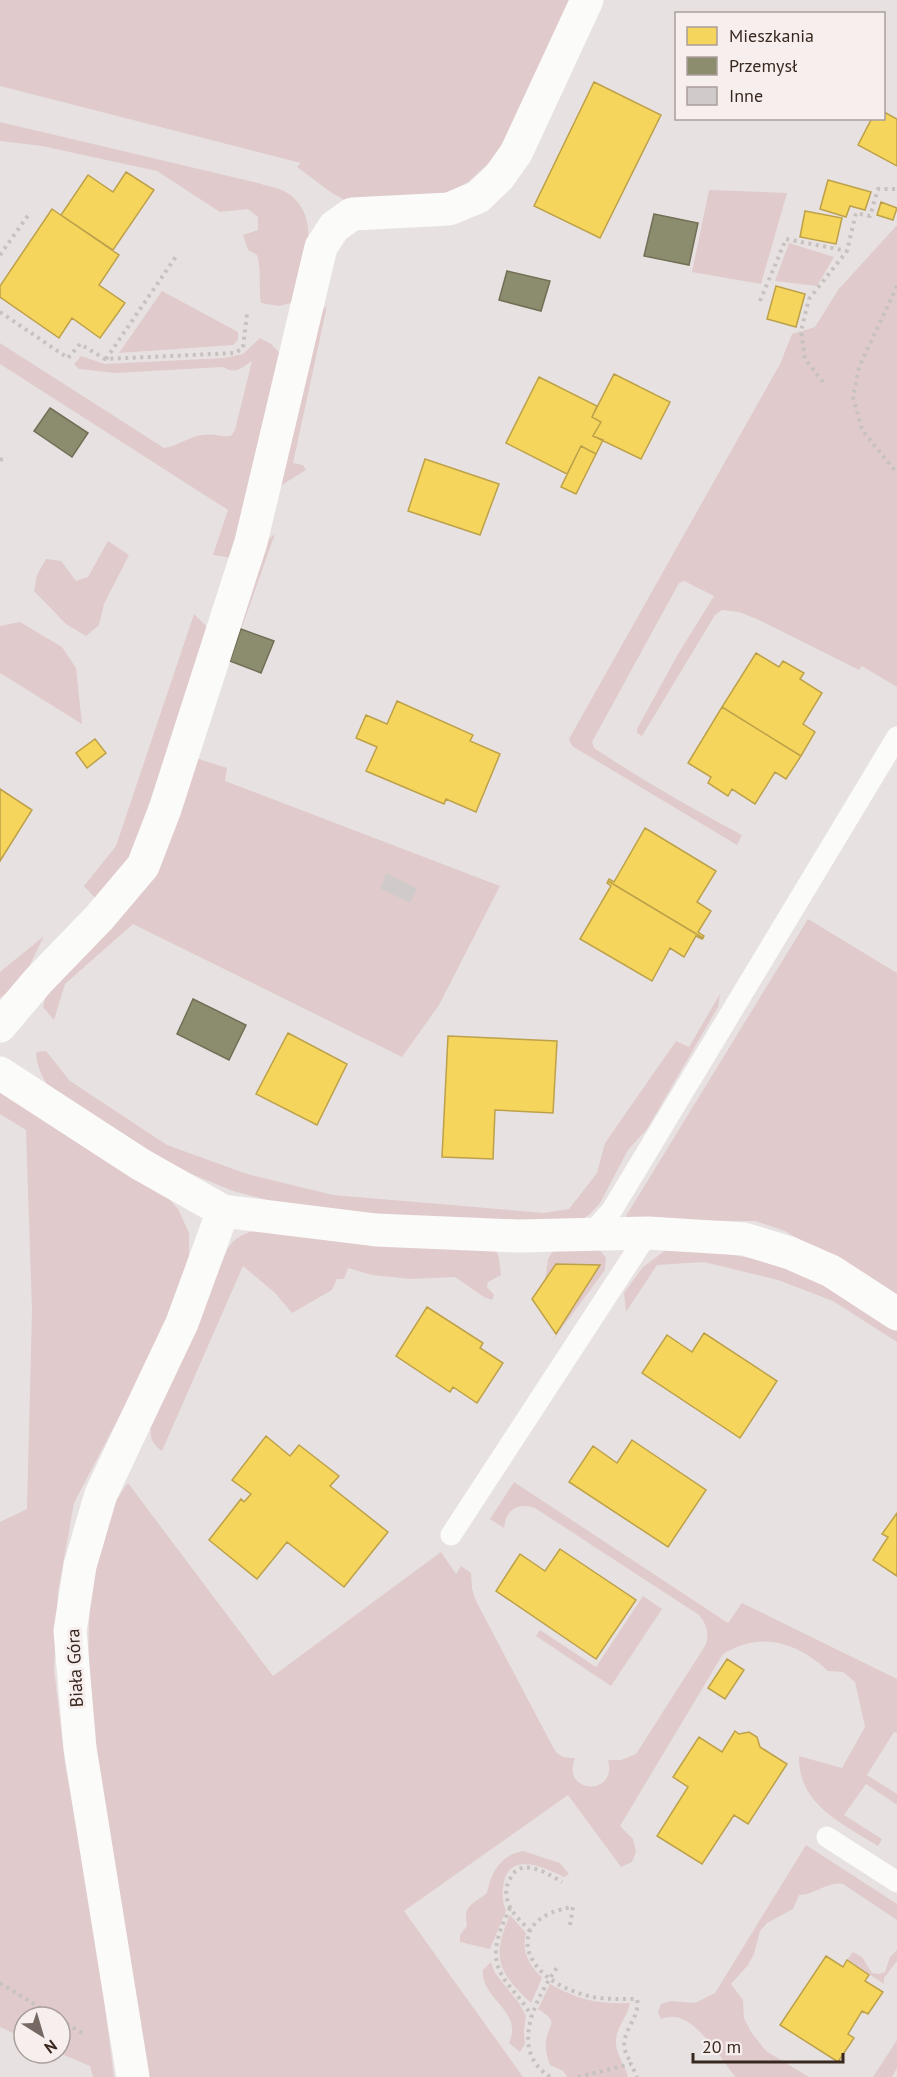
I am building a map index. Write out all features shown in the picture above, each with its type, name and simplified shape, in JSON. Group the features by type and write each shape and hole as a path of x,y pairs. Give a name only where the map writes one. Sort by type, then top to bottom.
{"street":[{"path":"0,1026 38,981 99,918 143,866 165,809 251,542 321,247 334,227 352,214 449,209 478,197 499,177 516,153 587,0"},
{"path":"0,1073 140,1164 223,1211 376,1230 518,1236 648,1233 744,1239 790,1253 831,1271 897,1314"},
{"name":"Biała Góra","path":"133,2077 80,1748 70,1631 80,1566 100,1494 182,1323 223,1211"}],"lane":[{"path":"590,1235 612,1210 897,737"},
{"path":"451,1535 648,1233"},
{"path":"827,1838 897,1882"}],"path":[{"path":"823,382 805,360 801,331 809,299 847,251 856,213 870,216 878,189 897,189"},
{"path":"0,255 29,214"},
{"path":"760,302 786,239 847,251"},
{"path":"105,360 177,255"},
{"path":"897,286 859,367 853,397 862,430 897,472"},
{"path":"0,312 68,358 80,344 105,360 235,353 243,348 247,314"},
{"path":"0,460 7,457"},
{"path":"530,1931 510,1908 506,1899 509,1880 514,1872 523,1867 534,1868 549,1873 562,1882"},
{"path":"570,1925 573,1905 541,1918 530,1931 527,1939 528,1951 536,1966 549,1979 573,1992 594,1998 637,1999 636,2014 624,2037 624,2049 637,2077"},
{"path":"510,1908 497,1938 495,1952 497,1966 531,2016"},
{"path":"550,2077 542,2072 532,2056 528,2041 531,2016 540,1994 558,1966"},
{"path":"0,1983 36,2005"},
{"path":"578,2077 631,2064"}],"shaded area":[{"path":"0,0 574,0 511,132 490,162 468,182 445,194 348,202 297,167 301,163 0,86"},
{"path":"0,122 284,191 297,201 308,227 306,258 295,302 279,306 261,303 257,255 248,250 243,235 258,230 258,217 248,209 220,212 157,171 42,146 0,141"},
{"path":"709,190 787,193 761,284 692,272"},
{"path":"897,225 897,687 862,666 859,670 759,620 739,612 722,610 715,615 642,736 637,733 637,729 678,654 714,596 684,581 679,583 592,742 594,748 630,771 742,835 737,845 572,746 569,739 780,364 792,334 815,327 838,290"},
{"path":"789,243 834,257 817,286 775,281"},
{"path":"162,291 238,332 238,340 233,345 119,353"},
{"path":"327,306 293,463 303,465 306,470 275,489 315,316"},
{"path":"260,338 271,344 284,357 232,558 213,555 228,510 0,364 0,343 164,448 202,435 231,436 235,430 252,361 235,370 223,367 115,373 79,369 74,364 81,356 105,364 224,358 243,354"},
{"path":"275,534 230,661 261,546"},
{"path":"108,541 129,555 104,604 99,625 86,636 66,624 34,591 37,575 46,559 61,561 76,581 88,577"},
{"path":"194,614 214,634 144,838 99,902 84,886 116,846"},
{"path":"20,622 62,647 76,668 82,724 0,673 0,626"},
{"path":"196,758 227,768 225,781 500,886 439,1005 402,1057 133,924 65,984 54,1020 43,1007 46,994"},
{"path":"808,919 897,973 897,1298 785,1231 755,1221 628,1220 626,1216"},
{"path":"44,936 23,979 0,998 0,972"},
{"path":"720,994 718,1007 647,1129 628,1150 600,1203 590,1214 575,1224 491,1223 327,1210 291,1206 233,1191 177,1168 49,1087 40,1070 36,1052 46,1051 70,1081 167,1145 247,1174 333,1195 544,1213 569,1209 597,1173 605,1143 676,1041 689,1047"},
{"path":"0,1092 163,1192 178,1209 189,1233 189,1260 166,1327 74,1503 58,1592 54,1669 65,1763 96,1937 114,2077 93,2077 90,2066 72,2058 72,2005 12,2005 12,2032 0,2027 0,1522 27,1509 32,1310 26,1130 0,1114"},
{"path":"261,1229 496,1250 501,1275 488,1282 487,1287 494,1295 492,1300 455,1277 411,1279 372,1275 348,1268 344,1279 337,1279 332,1290 292,1313 275,1293 243,1266 162,1451 153,1442 151,1430 148,1428 227,1250 241,1236"},
{"path":"555,1248 599,1249 606,1258 605,1270 550,1344 599,1266 556,1264 545,1281 548,1259"},
{"path":"667,1249 699,1249 750,1258 779,1266 820,1282 897,1330 897,1342 833,1301 778,1280 704,1262 657,1265 626,1312 624,1293 643,1267"},
{"path":"514,1482 728,1623 742,1603 897,1679 897,1733 894,1732 867,1775 897,1794 897,1805 866,1784 844,1815 882,1839 878,1846 825,1811 806,1788 801,1773 799,1756 842,1768 865,1727 855,1682 843,1672 828,1671 804,1653 778,1643 751,1643 737,1647 723,1654 620,1826 633,1839 636,1852 632,1862 621,1867 568,1795 404,1911 523,2077 146,2077 100,1789 89,1677 89,1621 94,1568 107,1521 128,1483 273,1676 441,1552 456,1574 461,1566 471,1573 472,1589 476,1601 554,1749 558,1754 575,1758 573,1770 575,1779 581,1784 598,1785 605,1780 609,1772 608,1760 621,1760 636,1754 705,1646 707,1629 699,1615 535,1508 523,1506 514,1509 507,1516 504,1528 490,1519"},
{"path":"643,1596 662,1609 611,1686 536,1636 540,1630 596,1667"},
{"path":"806,1845 897,1904 897,1920 843,1884 837,1884 799,1895 793,1909 767,1923 760,1931 754,1954 748,1965 731,1984 743,2000 744,2018 751,2032 766,2051 809,2077 735,2077 709,2041 692,2025 675,2017 661,2019 658,2012 661,2004 671,2001 695,2003 715,1993"},
{"path":"523,1851 560,1863 569,1874 564,1877 530,1864 514,1867 504,1882 503,1897 506,1911 490,1949 460,1942 460,1935 467,1926 466,1914 470,1906 487,1893 491,1878 498,1866 509,1856"},
{"path":"510,1915 526,1933 527,1958 542,1978 531,2003 511,1982 501,1963 501,1943"},
{"path":"897,1950 897,1961 884,1978 884,1984 847,1960 853,1952 862,1957 872,1973 879,1974 885,1972 890,1957"},
{"path":"491,1962 495,1973 519,2003 526,2016 525,2044 520,2052 509,2043 512,2032 507,2013 488,1989 484,1980 483,1970"},
{"path":"550,1984 588,2000 630,2003 616,2040 617,2050 628,2077 567,2077 563,2071 550,2065 546,2044 551,2020 538,2009"},
{"path":"897,2040 897,2068 892,2077 873,2077"}],"building: Mieszkania":[{"path":"594,82 661,115 600,238 534,206"},
{"path":"885,113 897,119 897,166 858,145 871,120 885,120"},
{"path":"126,172 154,190 113,250 61,215 88,175 113,192"},
{"path":"828,180 871,192 865,210 850,206 846,217 820,209"},
{"path":"881,202 897,208 893,220 877,215"},
{"path":"52,209 119,255 99,285 125,303 100,338 72,318 59,338 0,297 0,286"},
{"path":"805,211 842,218 836,244 800,237"},
{"path":"776,286 805,294 796,327 767,319"},
{"path":"614,374 670,402 641,459 593,436 601,422 592,417"},
{"path":"539,377 597,406 592,417 601,422 593,436 603,440 596,454 581,446 567,474 506,443"},
{"path":"581,446 596,454 576,494 561,487"},
{"path":"425,459 499,484 480,535 408,511"},
{"path":"756,653 779,667 783,661 804,673 800,679 822,693 803,724 815,732 801,756 722,707"},
{"path":"397,701 473,735 470,741 500,754 476,812 446,799 444,804 366,771 377,747 356,738 366,715 387,724"},
{"path":"722,707 801,756 786,779 775,772 755,804 732,789 728,796 708,783 711,777 688,763"},
{"path":"95,739 106,753 87,768 76,753"},
{"path":"0,789 32,810 0,861"},
{"path":"645,828 716,871 697,902 711,911 698,932 704,936 703,938 608,881 609,879 614,882"},
{"path":"608,881 703,938 696,936 684,957 670,948 652,981 580,939 611,886 607,883"},
{"path":"288,1033 347,1064 317,1125 256,1094"},
{"path":"448,1036 557,1041 553,1113 495,1110 493,1159 442,1157"},
{"path":"556,1264 600,1265 556,1334 532,1299"},
{"path":"427,1307 483,1343 480,1348 503,1363 477,1403 453,1387 450,1392 396,1356"},
{"path":"704,1333 777,1381 740,1438 642,1373 667,1335 692,1352"},
{"path":"266,1436 290,1456 299,1445 339,1476 330,1486 388,1532 344,1587 287,1542 257,1579 209,1540 241,1499 244,1502 251,1494 232,1480"},
{"path":"632,1440 706,1490 668,1547 569,1482 593,1446 617,1463"},
{"path":"897,1513 897,1576 873,1560 888,1537 882,1534"},
{"path":"560,1549 636,1600 596,1659 496,1591 520,1554 545,1571"},
{"path":"727,1659 744,1670 725,1699 708,1688"},
{"path":"735,1731 739,1734 749,1732 757,1737 760,1747 787,1764 748,1824 734,1815 702,1864 657,1836 688,1787 673,1777 699,1737 722,1752"},
{"path":"826,1956 843,1967 847,1960 869,1975 865,1981 883,1992 868,2014 862,2011 848,2034 854,2038 838,2062 780,2025"}],"building: Przemysł":[{"path":"654,214 698,223 689,265 644,256"},
{"path":"507,271 550,281 541,311 499,300"},
{"path":"50,408 88,433 72,457 34,431"},
{"path":"241,629 274,641 261,673 230,661"},
{"path":"193,999 246,1025 229,1060 177,1034"}],"building: Inne":[{"path":"387,874 416,889 410,902 381,888"}]}
